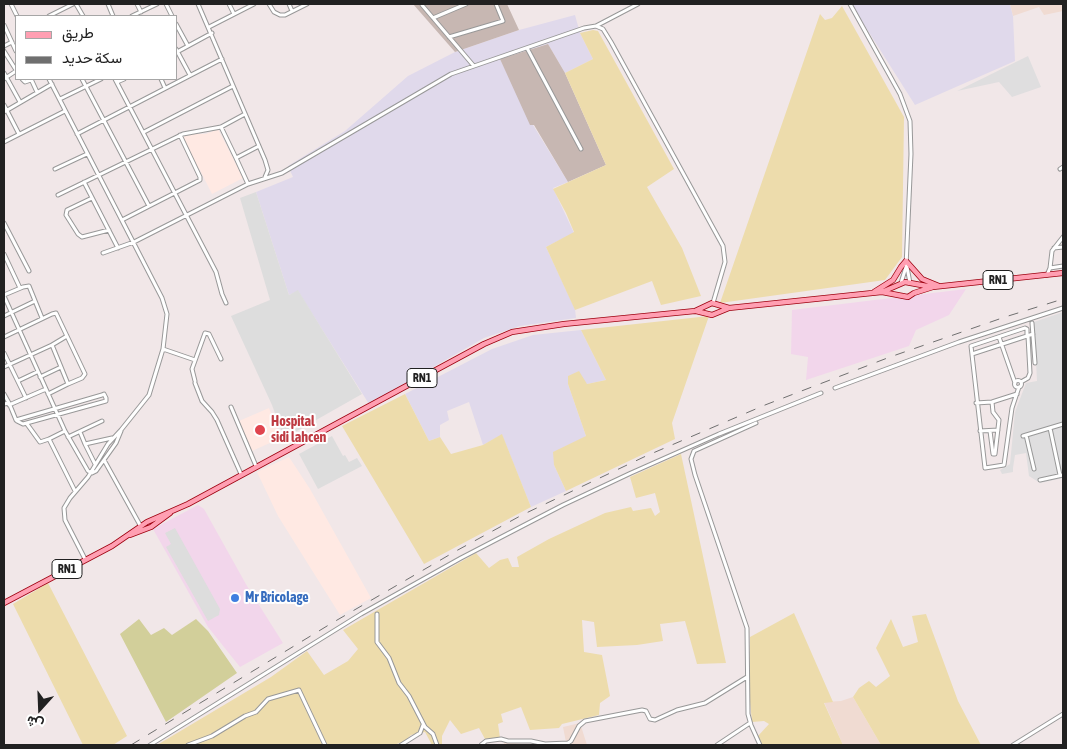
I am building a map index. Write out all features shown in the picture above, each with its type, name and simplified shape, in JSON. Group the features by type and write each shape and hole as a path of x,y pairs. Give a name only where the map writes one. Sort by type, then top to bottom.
{"main road":[{"path":"873,293 891,282 901,267 906,264 922,279 941,286"},
{"name":"RN1","path":"912,294 933,287 1062,274"},
{"path":"730,308 715,304 708,304 706,306 708,313 712,314 730,308 882,292 908,297 914,289 911,283 905,282 882,292"},
{"name":"RN1","path":"911,283 933,287"},
{"path":"901,284 899,290 901,295"},
{"path":"715,304 717,312"},
{"name":"RN1","path":"695,311 706,306"},
{"name":"RN1","path":"4,603 130,535 143,531 154,522 241,474 506,334 520,330 564,324 695,311 708,313"},
{"name":"RN1","path":"130,535 140,525 154,522"},
{"path":"140,525 143,531"}],"street":[{"path":"52,15 74,4 82,15"},
{"path":"137,4 141,12"},
{"path":"134,15 157,4"},
{"path":"198,4 259,146 268,170 264,178"},
{"path":"229,4 234,14"},
{"path":"209,27 254,4"},
{"path":"269,4 274,12 280,15 307,4"},
{"path":"289,4 292,11"},
{"path":"422,4 473,66"},
{"path":"433,18 466,4"},
{"path":"449,37 503,21 496,4"},
{"path":"103,253 134,242 248,184 282,173 435,82 473,66 596,26 638,4"},
{"path":"850,4 900,94 910,117 911,154 906,264 901,284"},
{"path":"4,25 15,49"},
{"path":"596,26 603,29 611,42 723,246 725,262 715,304"},
{"path":"178,28 188,46"},
{"path":"178,50 212,33"},
{"path":"4,46 12,42"},
{"path":"527,48 581,149"},
{"path":"4,51 15,69"},
{"path":"178,52 190,75"},
{"path":"77,134 222,59"},
{"path":"4,76 20,102"},
{"path":"31,80 37,92"},
{"path":"50,80 134,242 167,310 167,326 163,349 149,395 113,438 66,505 63,514 86,559"},
{"path":"82,80 149,206"},
{"path":"60,99 99,80"},
{"path":"116,80 216,272 226,303"},
{"path":"161,80 165,88"},
{"path":"5,111 52,84"},
{"path":"144,132 233,86"},
{"path":"4,106 5,111 20,134"},
{"path":"4,142 65,111"},
{"path":"58,195 124,161 188,132 220,126 245,114"},
{"path":"220,126 248,184"},
{"path":"122,220 200,178 180,136"},
{"path":"236,158 259,146"},
{"path":"55,169 88,154"},
{"path":"84,182 118,248"},
{"path":"92,198 67,210 66,215 82,237 109,230"},
{"path":"4,223 29,270"},
{"path":"1047,275 1054,248 1063,236"},
{"path":"1054,248 1063,248"},
{"path":"4,254 20,288"},
{"path":"906,264 911,283"},
{"path":"1050,268 1063,266"},
{"path":"42,318 29,286 4,296 10,313 65,431 84,466 90,473"},
{"path":"4,316 35,301"},
{"path":"835,388 959,342 1063,308"},
{"path":"4,337 56,313 85,374 82,378 48,394"},
{"path":"1032,323 1035,363"},
{"path":"1015,383 1017,380 1021,382 1028,378 1031,371 1027,329 1025,328 971,346 976,403 985,468 1004,465 1012,408 1021,382"},
{"path":"221,359 207,333 203,335 192,371 202,401 215,416 241,474"},
{"path":"972,354 1033,334"},
{"path":"4,367 67,336"},
{"path":"999,337 1016,386 1019,387"},
{"path":"52,345 68,384"},
{"path":"163,349 195,360"},
{"path":"4,353 26,398"},
{"path":"40,377 61,367"},
{"path":"18,381 38,372"},
{"path":"4,404 26,398 46,389"},
{"path":"150,745 362,614 563,505 631,472 821,393"},
{"path":"4,394 16,420 22,424 106,401 106,396 102,394 16,420"},
{"path":"976,403 992,402 1017,394"},
{"path":"990,431 993,454 995,454 999,420 993,412 992,402"},
{"path":"231,407 256,466"},
{"path":"68,437 102,422"},
{"path":"756,423 694,451 691,458 695,475 748,628 747,698 750,723 760,745"},
{"path":"27,424 40,442 65,431"},
{"path":"1034,468 1025,436 1063,424"},
{"path":"1040,480 1062,475 1050,428"},
{"path":"90,473 96,471 104,460 116,443 121,430"},
{"path":"980,431 998,430"},
{"path":"80,432 95,464"},
{"path":"85,444 113,438"},
{"path":"48,439 75,492"},
{"path":"104,460 140,525"},
{"path":"377,614 377,642 389,658 400,684 409,696 427,730 433,734 437,745"},
{"path":"481,745 486,741 501,739 546,744 568,743 579,726 585,721 642,710 646,711 649,718 653,720 677,710 705,703 748,677"},
{"path":"188,745 212,736 245,716 256,712 268,699 296,690 302,692 325,745"},
{"path":"1013,745 1063,714"},
{"path":"717,745 750,723"},
{"path":"401,745 420,733 424,724"}],"shaded area":[{"path":"413,4 507,4 519,30 455,52"},
{"path":"851,4 1010,4 1013,16 1015,61 915,105"},
{"path":"1010,4 1063,4 1063,11 1044,15 1039,7 1013,16"},
{"path":"842,6 904,117 902,257 885,280 720,303 820,14 825,20 832,18"},
{"path":"575,15 580,33 593,59 565,73 548,44 500,59 533,125 568,182 553,188 574,233 546,247 575,309 576,318 520,326 484,338 369,404 298,291 289,295 256,192 293,177 288,166 345,131 408,76 455,52 519,30"},
{"path":"593,30 598,31 674,169 647,187 682,248 701,296 661,305 652,281 575,310 546,247 574,232 553,189 606,165 565,73 593,59 580,33"},
{"path":"548,44 565,73 606,165 568,182 534,125 530,125 500,59"},
{"path":"1028,56 1041,87 1012,97 999,82 957,91"},
{"path":"218,129 243,178 212,194 200,170 195,165 182,137 193,134 206,134"},
{"path":"256,192 289,295 298,290 362,394 295,432 292,430 281,430 272,405 231,316 270,300 240,198"},
{"path":"966,289 949,315 916,330 909,346 806,380 808,357 791,354 792,310"},
{"path":"1063,312 1063,478 1040,483 1029,476 1026,453 1015,455 1013,472 1002,474 1000,470 1010,464 1015,412 1026,383 1037,381 1034,322"},
{"path":"709,316 672,423 675,439 566,491 554,465 553,452 586,436 568,384 568,376 579,371 587,384 606,380 581,330"},
{"path":"581,330 606,380 587,384 568,376 568,384 586,436 554,465 566,491 531,507 502,435 483,445 469,402 447,411 449,420 440,425 440,437 429,441 405,394 492,349 533,335"},
{"path":"405,394 429,441 440,437 451,454 483,445 502,434 531,507 424,564 342,426"},
{"name":"Hospital sidi lahcen","path":"269,408 281,438 252,451 239,421"},
{"path":"332,436 343,456 345,455 349,462 357,458 362,466 318,489 299,454"},
{"path":"681,454 726,663 697,664 685,621 660,624 663,641 637,645 597,647 594,622 582,620 584,652 602,655 610,696 600,703 599,715 562,724 559,728 530,730 521,707 501,714 503,722 498,724 500,738 485,739 479,728 461,734 450,720 442,736 442,744 432,745 425,732 411,735 405,741 394,745 157,745 271,677 307,651 324,675 348,661 358,649 343,630 476,553 489,568 500,560 508,558 512,567 519,567 517,557 549,539 605,513 631,507 633,511 651,508 655,516 660,512 655,493 636,498 630,477"},
{"path":"289,457 310,489 371,598 340,615 278,516 257,472"},
{"path":"198,505 204,509 247,586 283,643 240,667 208,627 153,529"},
{"path":"175,528 220,609 219,615 208,621 166,547 171,544 165,533"},
{"path":"48,583 127,736 113,745 83,745 13,604"},
{"path":"794,613 833,702 824,703 843,745 762,745 758,736 769,724 764,721 752,722 749,692 750,637"},
{"path":"926,614 958,701 981,745 881,745 853,697 859,688 869,681 876,687 890,676 876,648 891,619 903,647 918,642 912,616"},
{"path":"139,619 151,635 164,628 172,635 196,619 208,631 237,673 166,722 120,634"},
{"path":"853,697 881,745 843,745 824,702 841,701"},
{"path":"580,723 587,745 531,745 566,742 563,727"},
{"path":"504,742 531,745 504,745"}],"railway":[{"path":"131,745 332,623 522,515 646,456 765,405 890,357 1063,299"}],"place":[{"name":"Hospital sidi lahcen","path":"260,430"},
{"name":"Mr Bricolage","path":"235,598"}]}
